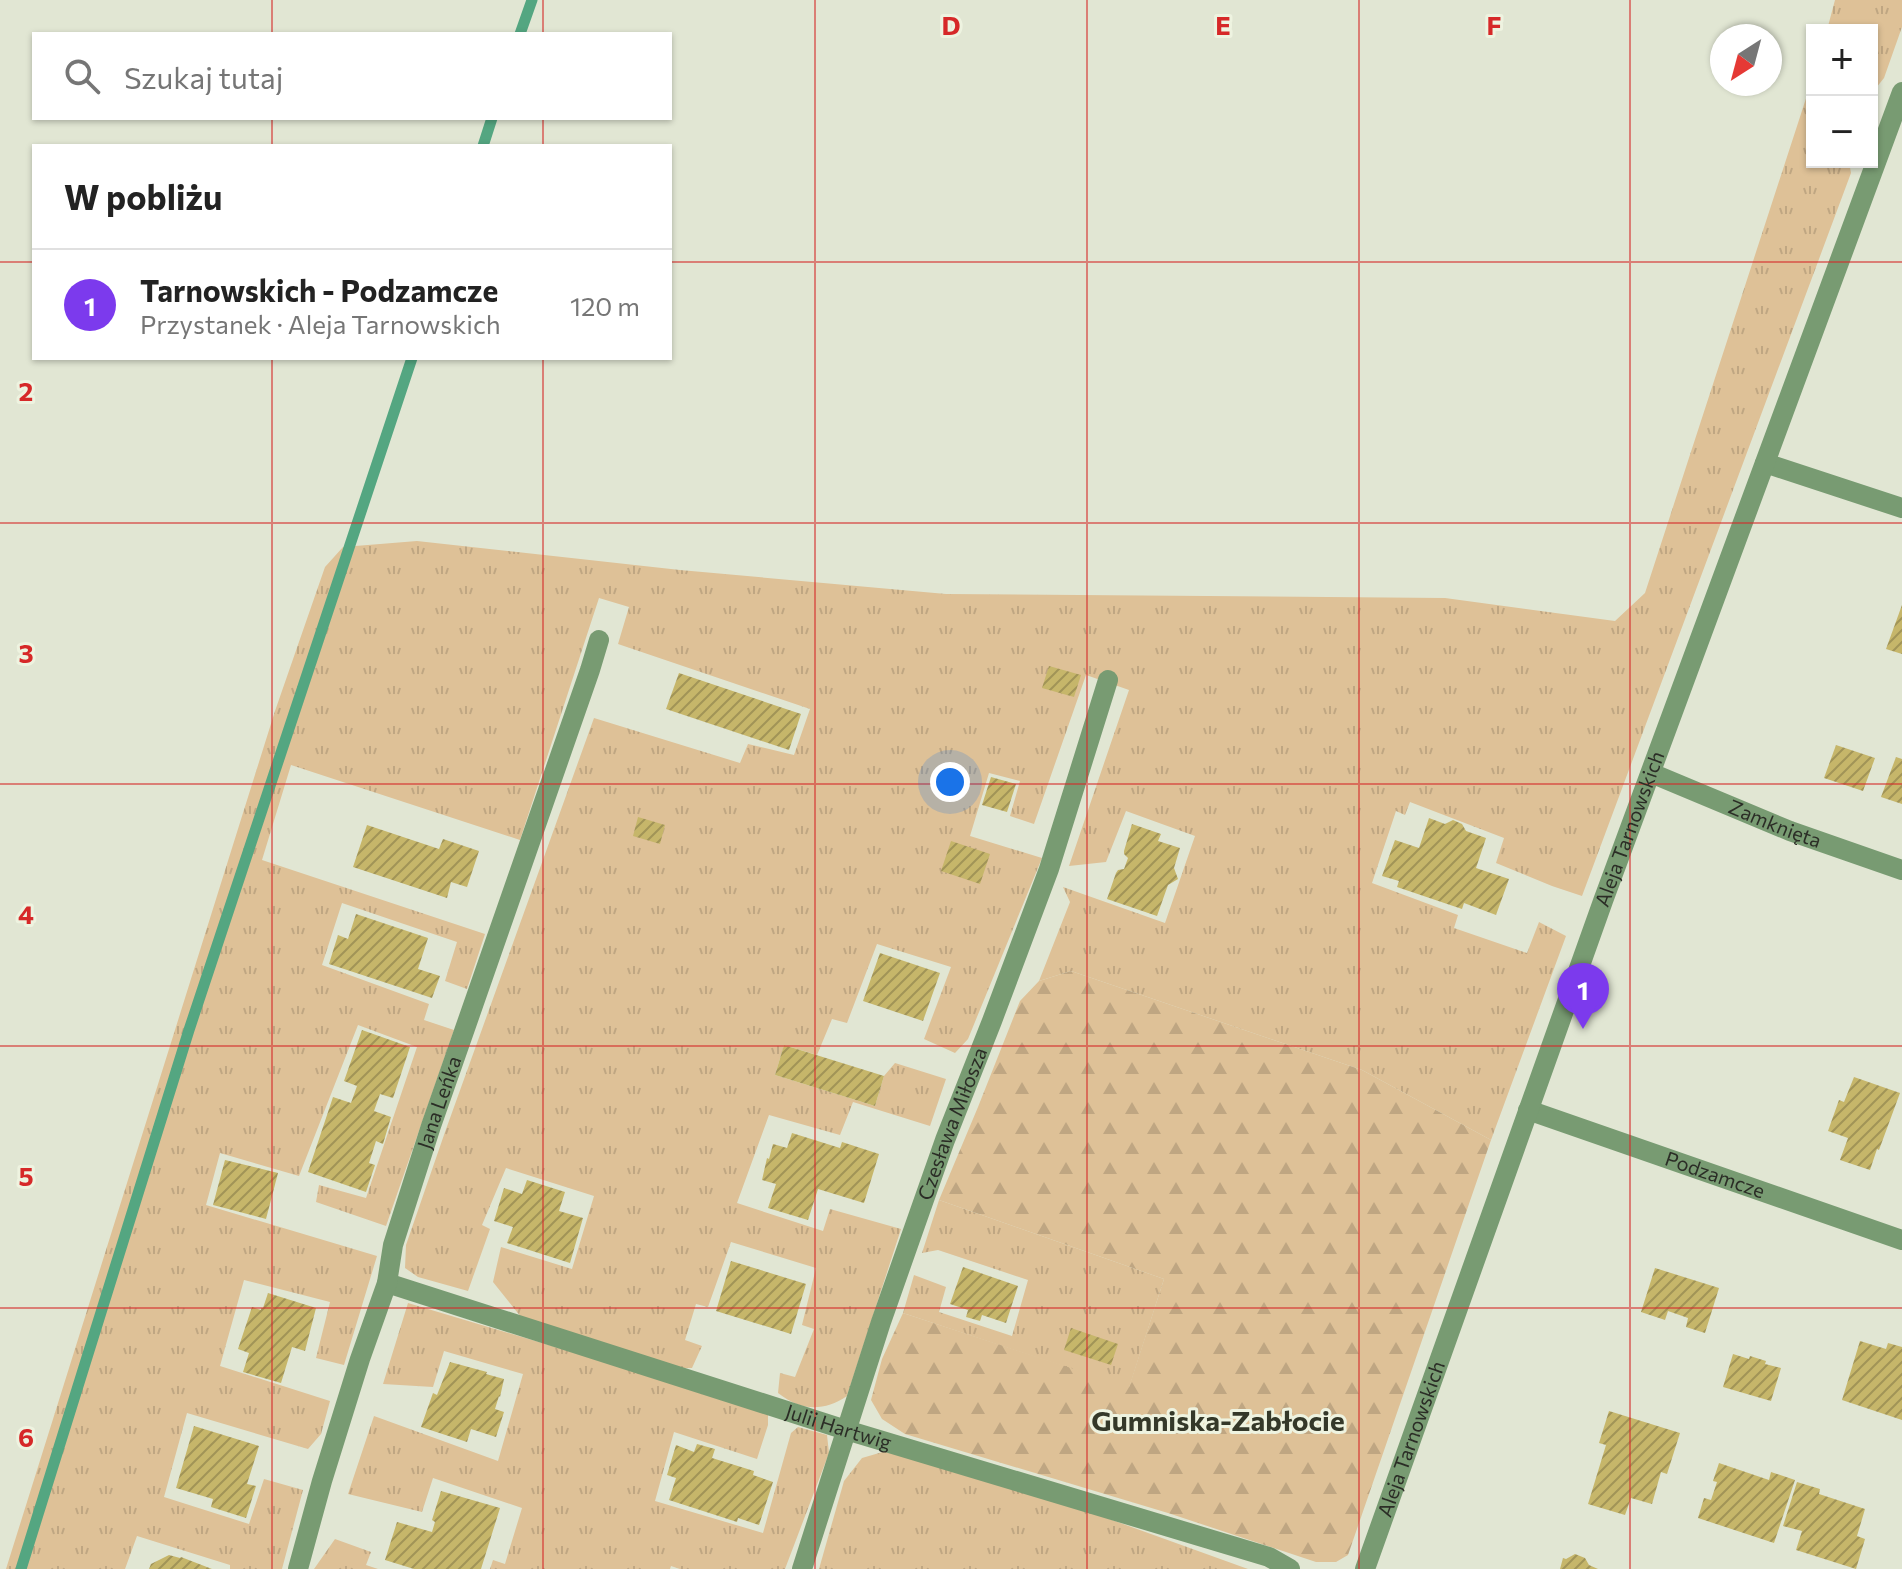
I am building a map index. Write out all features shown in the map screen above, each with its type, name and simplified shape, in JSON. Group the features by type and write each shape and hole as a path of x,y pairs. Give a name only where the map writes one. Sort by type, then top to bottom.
{"street":[{"name":"Aleja Tarnowskich","path":"1365,1569 1603,901 1902,92"},
{"path":"1765,463 1902,508"},
{"name":"Jana Leńka","path":"298,1569 322,1481 387,1283 393,1245 431,1126 599,640"},
{"name":"Czesława Miłosza","path":"802,1569 881,1322 945,1140 1049,869 1108,680"},
{"name":"Zamknięta","path":"1651,773 1790,831 1902,870"},
{"name":"Podzamcze","path":"1528,1110 1902,1240"},
{"name":"Julii Hartwig","path":"387,1283 846,1430 1269,1557 1290,1569"}],"green space":[{"path":"1835,0 1902,0 1902,27 1884,78 1878,86 1878,24 1829,24"},
{"path":"1806,98 1806,168 1850,168 1851,173 1582,896 1496,863 1504,838 1410,802 1405,815 1396,811 1372,883 1458,915 1454,928 1527,953 1539,922 1566,936 1491,1140 1362,1070 1071,971 1039,981 1070,902 1063,887 1165,923 1195,836 1126,811 1106,862 1069,866 1129,690 1086,675 1034,824 1010,816 1020,781 989,773 970,836 1042,858 968,1039 955,1053 924,1039 951,967 877,944 847,1023 832,1019 817,1055 784,1045 775,1075 875,1106 884,1076 895,1063 946,1079 930,1126 853,1102 840,1135 769,1115 737,1203 823,1231 830,1209 901,1229 847,1396 821,1407 804,1406 778,1393 780,1373 795,1377 814,1329 802,1325 816,1268 731,1242 708,1307 696,1304 685,1340 702,1346 692,1368 674,1368 521,1317 493,1282 501,1247 572,1269 594,1196 506,1168 482,1225 490,1229 468,1291 418,1277 405,1268 406,1245 594,718 740,763 748,744 794,755 810,709 618,644 629,607 599,598 520,840 291,765 262,860 485,934 467,989 445,981 457,942 342,903 322,965 429,1004 424,1020 454,1030 386,1226 316,1202 319,1185 366,1198 417,1047 358,1025 299,1176 220,1153 206,1205 377,1256 344,1365 316,1358 330,1302 244,1280 220,1366 330,1401 321,1434 308,1449 187,1413 164,1497 249,1524 264,1479 303,1490 282,1569 230,1569 230,1565 137,1536 125,1569 6,1569 275,711 325,567 343,547 417,541 680,570 946,594 1445,598 1615,621 1645,593"},
{"path":"1071,971 1362,1070 1491,1140 1348,1555 1336,1562 1316,1562 1168,1513 905,1434 882,1419 871,1400 882,1359 903,1313 1129,1387 1164,1279 939,1200 1020,1001 1039,981"},
{"path":"939,1200 1164,1279 1129,1388 903,1313 914,1275 946,1287 939,1312 1012,1336 1028,1280 938,1250 922,1253"},
{"path":"408,1303 768,1413 768,1425 757,1459 674,1432 655,1501 763,1533 791,1433 798,1427 827,1435 829,1453 785,1569 680,1569 671,1566 670,1569 490,1569 493,1560 505,1564 522,1508 433,1478 422,1512 348,1494 374,1416 498,1461 523,1374 444,1351 433,1387 383,1384"},
{"path":"886,1451 1101,1516 1248,1569 819,1569 844,1481 862,1458"},
{"path":"335,1539 371,1552 366,1565 378,1569 314,1569"}],"building":[{"path":"1902,605 1902,654 1886,649"},
{"path":"1049,666 1081,675 1074,697 1042,688"},
{"path":"679,673 801,714 789,750 666,709"},
{"path":"1836,745 1875,758 1863,791 1824,778"},
{"path":"1896,757 1902,759 1902,804 1881,797"},
{"path":"991,777 1016,784 1007,812 982,805"},
{"path":"638,817 665,825 660,844 633,836"},
{"path":"1429,818 1445,824 1453,820 1462,824 1466,831 1486,838 1476,868 1509,879 1496,915 1464,903 1462,909 1397,887 1399,881 1382,876 1395,840 1419,848"},
{"path":"1132,824 1161,834 1158,841 1180,848 1174,868 1178,879 1168,885 1157,916 1107,899 1116,873 1124,869 1128,858 1124,851"},
{"path":"367,825 439,849 443,839 479,851 467,887 451,882 447,898 353,867"},
{"path":"951,841 990,854 980,884 941,871"},
{"path":"356,914 428,938 418,969 440,976 432,998 329,964 338,935 348,939"},
{"path":"880,953 940,973 923,1021 863,1001"},
{"path":"362,1030 410,1047 393,1098 380,1094 374,1111 391,1117 383,1144 376,1141 369,1163 375,1165 366,1192 308,1172 333,1097 351,1103 357,1086 344,1081"},
{"path":"784,1045 884,1076 875,1106 775,1075"},
{"path":"1854,1077 1900,1093 1870,1170 1840,1160 1848,1138 1828,1131 1839,1100 1844,1102"},
{"path":"792,1133 840,1148 842,1142 879,1154 864,1203 818,1189 808,1220 768,1208 776,1184 762,1180 767,1158 773,1144 787,1148"},
{"path":"225,1160 278,1173 266,1219 213,1205"},
{"path":"527,1180 565,1192 559,1211 583,1218 570,1263 507,1243 513,1227 494,1221 504,1188 522,1194"},
{"path":"731,1261 806,1284 791,1334 716,1311"},
{"path":"963,1267 1018,1286 1006,1323 982,1315 980,1321 966,1317 968,1310 950,1304"},
{"path":"1655,1268 1719,1288 1705,1333 1686,1327 1688,1318 1668,1311 1665,1320 1641,1312"},
{"path":"268,1293 316,1308 305,1351 292,1347 281,1383 243,1372 249,1353 238,1349 252,1307 261,1310"},
{"path":"1071,1328 1118,1344 1111,1365 1064,1350"},
{"path":"1860,1341 1886,1349 1888,1343 1902,1347 1902,1420 1842,1400"},
{"path":"1733,1354 1749,1359 1750,1356 1781,1368 1771,1401 1723,1387"},
{"path":"450,1362 504,1379 495,1409 504,1412 496,1437 471,1429 467,1442 421,1427 433,1393 437,1395"},
{"path":"1609,1411 1680,1433 1667,1474 1661,1472 1652,1504 1631,1498 1625,1515 1588,1504 1606,1445 1599,1443"},
{"path":"194,1426 259,1446 247,1484 256,1486 246,1518 211,1507 213,1499 176,1488"},
{"path":"697,1444 715,1449 712,1458 754,1471 753,1475 773,1482 759,1525 738,1518 737,1522 669,1500 676,1478 667,1475 676,1445 694,1452"},
{"path":"1719,1463 1769,1480 1771,1472 1795,1480 1774,1543 1698,1518 1704,1498 1711,1500"},
{"path":"1797,1482 1820,1489 1819,1494 1865,1509 1857,1536 1865,1539 1856,1569 1796,1550 1802,1531 1783,1526"},
{"path":"441,1491 500,1508 481,1569 414,1569 385,1560 397,1522 432,1532 435,1522 432,1520"},
{"path":"1575,1554 1598,1569 1560,1569 1563,1558"},
{"path":"169,1555 212,1569 149,1569 151,1564"}],"waterway":[{"path":"521,32 532,0"},
{"path":"484,144 491,120"},
{"path":"21,1569 189,1030 411,360"}],"place":[{"name":"Tarnowskich - Podzamcze","path":"1583,1029"}],"district":[{"name":"Gumniska-Zabłocie","path":"1218,1421"}]}
